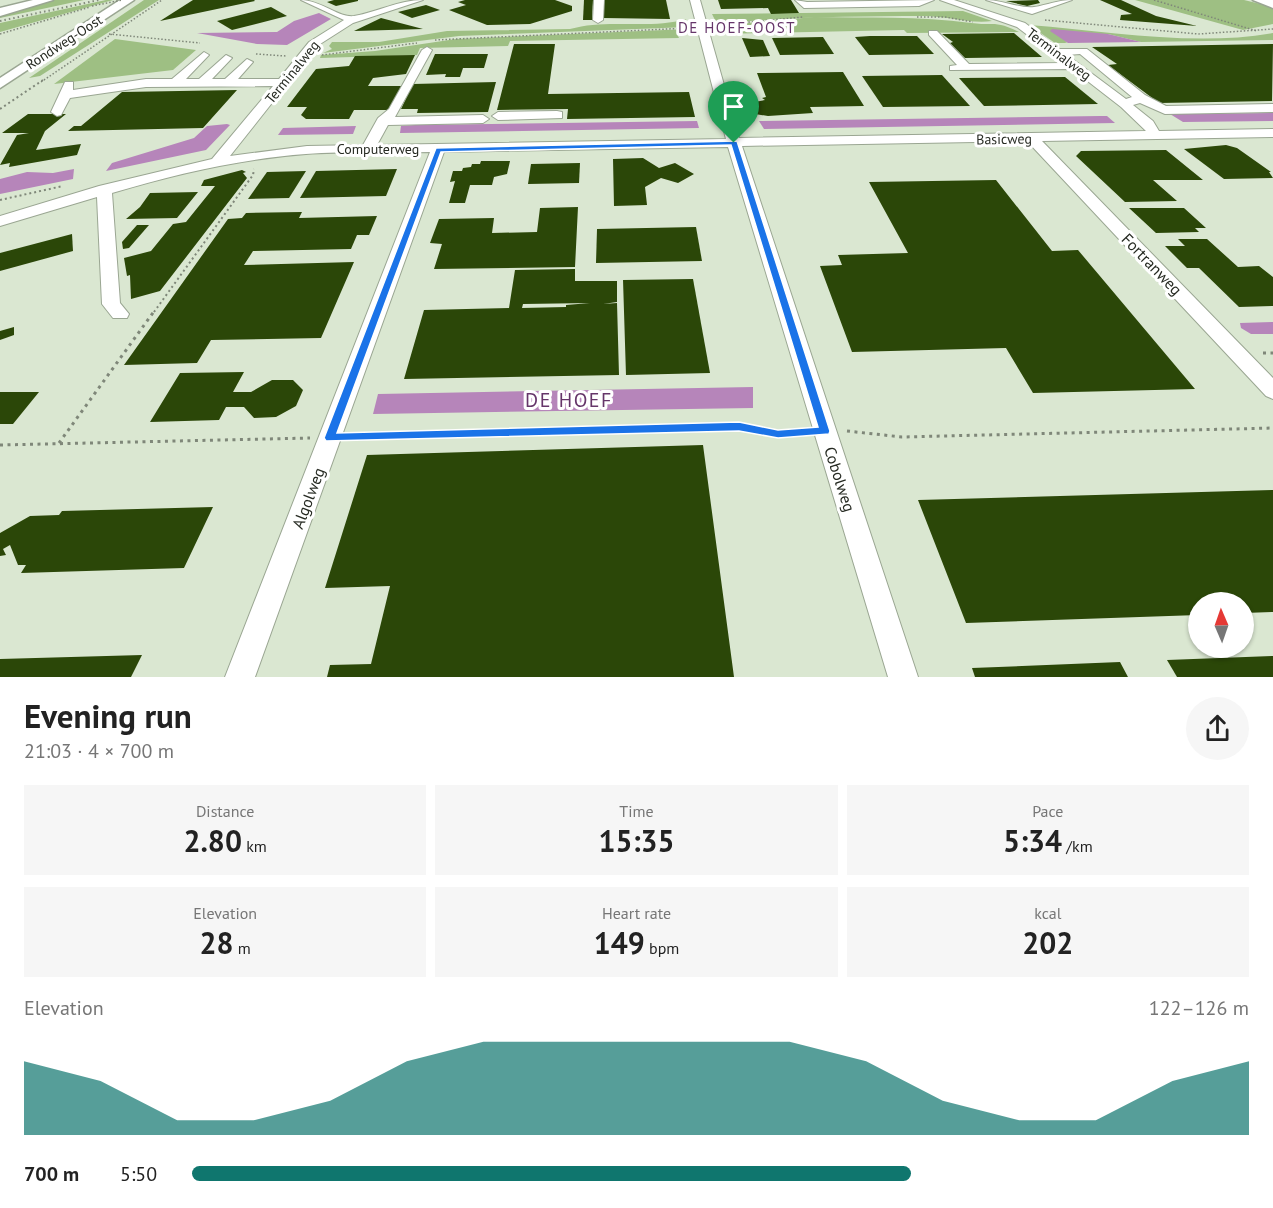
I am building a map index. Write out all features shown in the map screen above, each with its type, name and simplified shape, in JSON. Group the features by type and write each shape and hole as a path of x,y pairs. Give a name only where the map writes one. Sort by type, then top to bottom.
{"highway":[{"path":"1259,0 1272,1"}],"main road":[{"path":"0,12 47,0"},
{"name":"Rondweg-Oost","path":"0,69 114,0"},
{"name":"Rondweg-Oost","path":"0,84 128,0"}],"street":[{"path":"306,0 342,17 353,19"},
{"name":"Terminalweg","path":"219,160 313,44 326,33 353,19 418,0"},
{"path":"598,20 599,0"},
{"name":"Cobolweg","path":"695,0 734,143 903,677"},
{"path":"800,0 804,5 925,0"},
{"path":"991,0 1032,10 1067,0"},
{"name":"Terminalweg","path":"952,1 1021,25 1125,104 1148,124 1156,136"},
{"path":"933,33 960,68 1077,66"},
{"path":"368,148 383,121 394,111 424,45"},
{"path":"174,83 206,50"},
{"path":"1058,52 1083,51 1141,98 1153,106 1166,110 1273,108"},
{"path":"228,82 247,57"},
{"path":"202,83 226,58"},
{"path":"57,111 67,90 98,85 127,82 284,82"},
{"path":"1125,104 1141,98"},
{"path":"498,116 526,123 556,115"},
{"path":"383,121 483,119"},
{"path":"522,148 526,123"},
{"path":"243,132 255,158"},
{"name":"Basicweg","path":"734,143 1273,133"},
{"name":"Fortranweg","path":"1031,138 1273,391"},
{"name":"Computerweg","path":"0,211 101,190 219,160 368,148 438,150 734,143"},
{"name":"Algolweg","path":"240,677 438,150"},
{"path":"101,190 111,304 120,314"},
{"name":"Computerweg","path":"0,221 101,190"}],"path":[{"path":"0,34 92,6 122,0"},
{"path":"0,109 162,0"},
{"path":"1154,0 1259,32"},
{"path":"247,57 305,56 424,45 702,27 803,17"},
{"path":"917,17 945,17 979,23 1006,19"},
{"path":"1038,18 1065,24 1198,34 1259,32 1273,29"},
{"path":"109,34 206,50"},
{"path":"59,443 253,175 255,158"},
{"path":"0,445 739,426 778,434 866,431 902,437 1273,428"}],"green space":[{"path":"53,0 84,0 0,18 0,14"},
{"path":"113,0 0,32 0,23"},
{"path":"144,0 159,0 40,76 29,78"},
{"path":"1135,0 1244,0 1273,7 1273,24 1243,30"},
{"path":"963,11 992,21 933,16 872,16 794,18 717,24 712,14"},
{"path":"814,17 932,19 1000,25 1019,32 907,33 904,30 718,34 716,26"},
{"path":"686,19 688,27 459,36 323,53 332,49 329,46 332,42 379,42 447,31 570,29 599,24 657,24"},
{"path":"1029,25 1182,38 1243,37 1273,33 1273,40 1141,42 1108,34 1065,42 1068,43 1055,43"},
{"path":"688,29 689,34 677,34 679,38 510,41 508,46 420,48 417,55 320,58 321,55 375,51 456,39"},
{"path":"115,39 196,50 173,70 54,84"}],"shaded area":[{"path":"319,13 331,19 287,45 257,44 197,33 277,32 294,21"},
{"path":"1052,29 1108,34 1141,42 1068,43 1050,31"},
{"path":"1273,113 1273,121 1183,122 1170,114"},
{"path":"1107,116 1115,123 764,129 759,121"},
{"path":"697,121 699,128 400,133 401,126 415,125"},
{"path":"230,125 206,150 106,171 112,163 194,138 207,126"},
{"path":"356,126 353,134 278,135 283,128"},
{"path":"74,169 73,179 0,194 0,179 27,172 53,173"},
{"path":"1273,322 1273,334 1251,334 1241,328 1240,323"},
{"path":"753,387 753,408 373,414 378,394"}],"building":[{"path":"193,0 254,0 255,1 160,21"},
{"path":"465,0 555,0 572,6 572,11 530,24 487,25 449,10 466,5 458,2"},
{"path":"584,0 593,0 592,20 583,20"},
{"path":"603,0 666,0 670,19 603,18"},
{"path":"718,0 791,0 799,13 771,14 768,8 721,9"},
{"path":"1038,0 1040,3 1027,6 1006,1"},
{"path":"1100,0 1121,0 1156,16 1197,26 1120,20 1121,15 1132,14"},
{"path":"358,1 336,6 327,2"},
{"path":"426,5 440,10 412,18 398,12"},
{"path":"271,7 287,16 232,30 217,21"},
{"path":"381,18 423,29 354,31"},
{"path":"1014,33 1042,57 965,58 950,43 953,42 942,34"},
{"path":"917,36 934,54 869,55 855,37"},
{"path":"823,37 834,54 780,55 772,38"},
{"path":"742,38 763,40 770,56 750,57"},
{"path":"514,44 555,44 548,94 689,92 695,117 567,119 568,109 497,110"},
{"path":"1273,44 1272,101 1159,103 1108,65 1117,64 1092,47"},
{"path":"435,54 488,54 484,68 463,68 460,77 445,77 446,74 426,75"},
{"path":"415,55 406,74 373,78 368,86 402,86 388,110 354,110 349,119 306,119 301,115 307,107 287,107 316,69 349,66 355,56"},
{"path":"843,72 864,106 810,107 813,113 768,116 755,114 747,108 750,103 765,100 762,98 766,97 757,73"},
{"path":"942,75 970,106 883,107 862,76"},
{"path":"1065,77 1098,104 984,106 959,78"},
{"path":"496,82 488,112 417,113 418,109 401,109 413,84"},
{"path":"237,90 203,128 68,131 74,126 81,126 122,92"},
{"path":"28,114 66,114 45,131 36,150 81,144 77,155 9,167 10,163 0,165 17,135 29,133 2,133"},
{"path":"1226,145 1237,148 1271,172 1269,172 1273,178 1224,179 1184,149"},
{"path":"1166,150 1203,180 1153,180 1177,201 1125,202 1076,156 1081,151"},
{"path":"643,158 659,168 675,163 694,174 678,183 661,178 645,187 647,205 614,206 613,159"},
{"path":"481,161 510,161 507,174 494,177 492,185 470,185 465,203 449,203 455,181 450,182 453,171 462,171 463,168 471,167 472,164 480,164"},
{"path":"580,163 579,183 528,184 531,164"},
{"path":"397,169 386,196 300,198 316,171"},
{"path":"242,170 246,172 243,173 247,178 160,291 131,299 130,275 127,276 124,258 151,251 173,224 186,222 215,186 201,186 204,180"},
{"path":"306,171 289,198 248,199 267,172"},
{"path":"996,180 1052,251 1078,250 1195,389 1033,393 1006,348 852,352 820,266 842,265 838,255 908,253 869,182"},
{"path":"198,192 177,218 126,219 140,207 150,193"},
{"path":"578,207 575,267 434,269 442,244 430,243 439,219 494,218 492,233 537,232 540,208"},
{"path":"1129,208 1184,208 1206,228 1195,228 1199,232 1156,233"},
{"path":"302,212 299,218 377,216 369,235 357,235 351,249 253,251 244,265 354,262 321,338 211,340 197,363 124,365 228,219 242,218 246,213"},
{"path":"137,225 149,225 129,248 123,249 122,242"},
{"path":"696,227 702,261 596,263 597,229"},
{"path":"72,234 73,251 0,271 0,253"},
{"path":"1178,239 1207,239 1238,267 1259,266 1273,277 1273,306 1239,307 1199,268 1187,268 1165,246 1185,246"},
{"path":"575,269 575,281 617,281 617,302 603,304 617,303 619,375 404,379 424,310 509,308 515,270","holes":["590,303 566,305 566,307 522,308 523,304"]},
{"path":"693,279 710,373 626,375 623,280"},
{"path":"14,327 14,335 0,340 0,331"},
{"path":"244,372 233,392 251,392 272,380 293,380 303,390 296,406 276,417 254,418 244,407 226,407 219,420 150,422 180,373"},
{"path":"0,392 39,392 13,424 0,424"},
{"path":"703,445 734,677 327,677 330,665 371,664 390,586 325,588 367,455"},
{"path":"1273,490 1273,612 1254,613 1254,592 1188,592 1188,615 966,623 918,500"},
{"path":"213,507 184,568 21,573 26,565 18,565 10,545 3,549 6,555 0,556 0,533 30,516 59,515 62,511"},
{"path":"142,655 131,677 0,677 0,659"},
{"path":"1273,656 1273,677 1177,677 1167,660 1254,658"},
{"path":"1120,662 1128,677 975,677 972,668"}],"railway":[{"path":"0,21 99,0"}],"district":[{"name":"DE HOEF-OOST","path":"737,28"},
{"name":"DE HOEF","path":"569,400"}],"route":[{"path":"734,143 825,431 778,434 739,426 330,438 438,150 734,143"}]}
